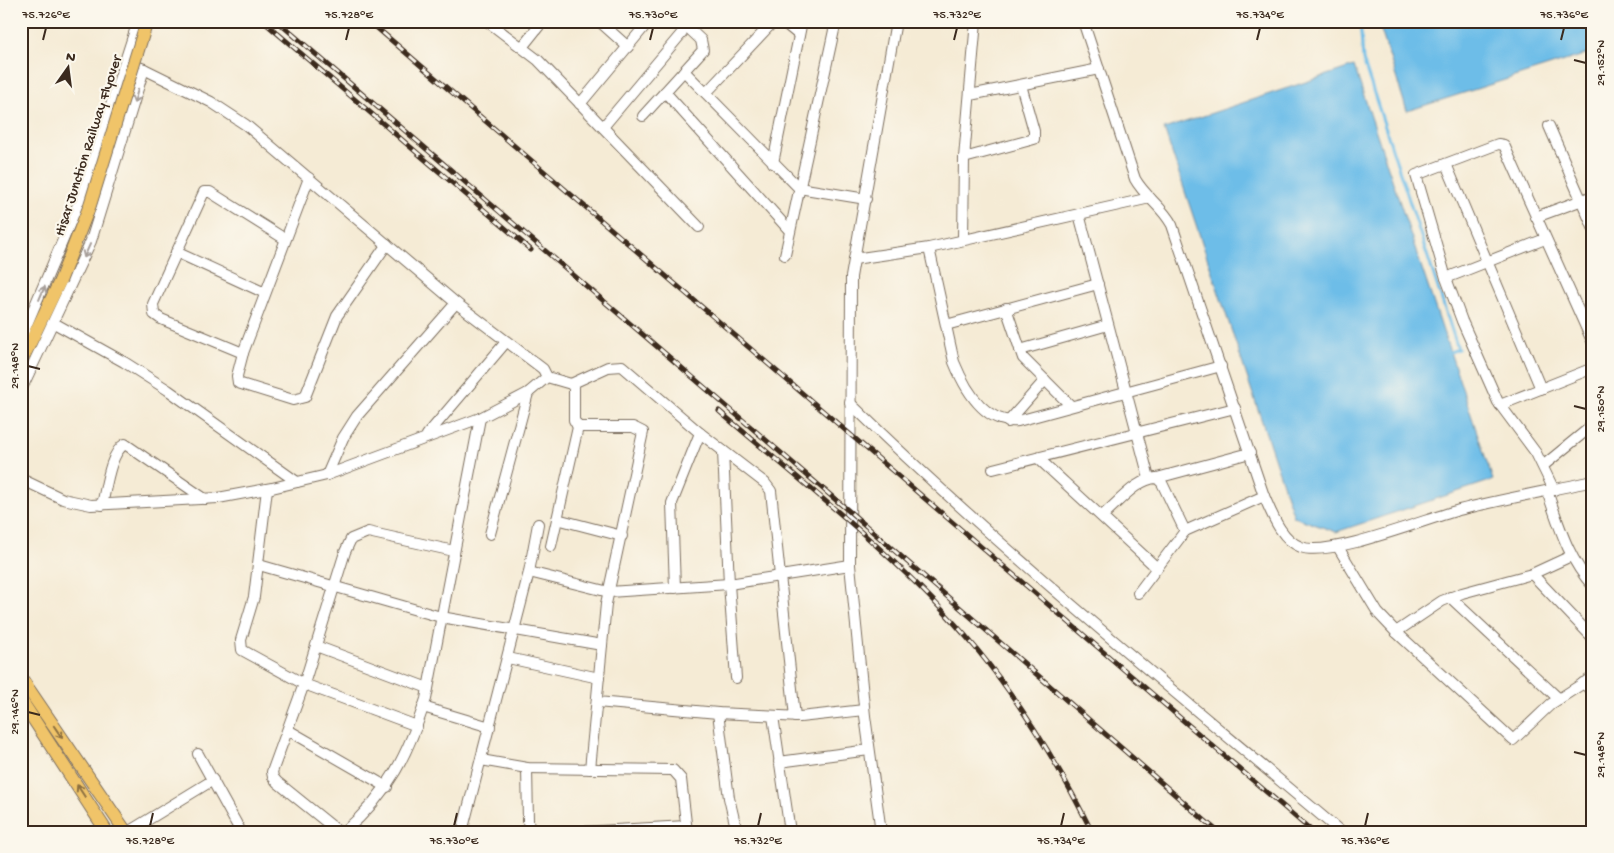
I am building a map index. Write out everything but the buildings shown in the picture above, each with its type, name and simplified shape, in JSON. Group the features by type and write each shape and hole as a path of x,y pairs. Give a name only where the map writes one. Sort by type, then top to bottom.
{"main road":[{"name":"Hisar Junction Railway Flyover","path":"21,362 60,281 90,205 147,21"},
{"path":"21,678 127,832"},
{"path":"21,700 108,832"}],"street":[{"path":"21,338 70,228 138,21"},
{"path":"487,21 523,46 699,227"},
{"path":"523,46 543,21"},
{"path":"598,21 628,47"},
{"path":"580,104 649,21"},
{"path":"706,94 774,21"},
{"path":"782,21 798,35"},
{"path":"773,163 802,21"},
{"path":"785,255 836,21"},
{"path":"881,832 864,710 850,565 852,481 850,403 851,277 896,21"},
{"path":"963,21 976,22 964,158 963,240"},
{"path":"1083,21 1135,179 1140,189 1161,208 1172,225 1264,496 1273,517 1290,540 1301,547 1317,550 1338,547 1458,511 1593,481"},
{"path":"643,116 700,54 704,44 682,22"},
{"path":"602,127 682,33 682,22"},
{"path":"125,62 144,69 230,114 309,178 456,303 543,369 547,377 571,384 608,367 622,366 723,451 765,483 771,491 795,717"},
{"path":"21,390 92,241 144,69"},
{"path":"970,95 1099,69"},
{"path":"684,72 799,188 866,199"},
{"path":"964,158 1034,139 1034,131 1021,85"},
{"path":"665,92 790,231"},
{"path":"1549,126 1593,226"},
{"path":"1593,342 1504,145 1498,144 1446,164 1418,172 1415,179 1446,278 1462,321 1500,406 1529,442 1544,465 1571,556 1579,571 1593,586"},
{"path":"1446,164 1485,262 1541,389"},
{"path":"309,178 243,353 237,376 238,383 293,400 304,398 337,316 387,244"},
{"path":"243,353 154,314 153,304 201,195 207,191 285,239"},
{"path":"1536,217 1593,196"},
{"path":"854,259 929,248 1150,198"},
{"path":"1079,214 1136,433 1153,478 1162,483 1185,531"},
{"path":"1446,278 1545,239"},
{"path":"929,248 954,362 966,387 989,414 1008,422 1221,366"},
{"path":"176,252 265,292"},
{"path":"946,325 1098,284"},
{"path":"327,475 343,438 357,416 456,303"},
{"path":"1006,308 1020,350 1029,365 1071,406"},
{"path":"54,323 124,362 297,482"},
{"path":"1020,350 1108,325"},
{"path":"426,436 506,342"},
{"path":"1500,406 1593,368"},
{"path":"21,480 78,504 102,505 205,499 267,490 327,475 426,436 480,418 528,393 547,377"},
{"path":"1008,422 1045,380"},
{"path":"551,546 578,427 574,420 574,388 571,384"},
{"path":"490,534 528,393"},
{"path":"850,403 910,462 1014,553 1341,832"},
{"path":"993,469 1039,459 1235,408"},
{"path":"344,832 375,802 387,787 405,756 417,726 428,688 480,418"},
{"path":"1544,465 1593,425"},
{"path":"578,427 633,427 643,432 609,592 590,769"},
{"path":"675,588 672,503 700,432"},
{"path":"102,505 116,452 125,444 205,499"},
{"path":"723,451 729,584 736,678"},
{"path":"1102,516 1153,478 1250,453"},
{"path":"1039,459 1157,568"},
{"path":"267,490 254,597 240,646 248,654 304,684 417,726"},
{"path":"1138,593 1185,531 1264,496"},
{"path":"557,519 622,536"},
{"path":"462,832 530,572 538,524"},
{"path":"339,832 273,777 273,766 304,684 345,552 351,539 360,534 380,533 454,551"},
{"path":"1338,547 1378,613 1396,632 1513,740 1559,698 1593,677"},
{"path":"1396,632 1433,605 1450,597 1532,574 1571,556"},
{"path":"258,564 441,617 602,645"},
{"path":"530,572 609,592 729,584 850,565"},
{"path":"1532,574 1593,638"},
{"path":"1450,597 1559,698"},
{"path":"316,646 428,688"},
{"path":"508,658 599,678"},
{"path":"1583,683 1593,692"},
{"path":"596,702 718,713 795,717 864,710"},
{"path":"423,707 490,727"},
{"path":"718,713 729,798 737,832"},
{"path":"773,716 790,832"},
{"path":"288,730 387,787"},
{"path":"779,762 869,750"},
{"path":"198,754 242,832"},
{"path":"481,760 527,768 668,769 678,772 681,779 686,829 580,832"},
{"path":"527,768 528,821 533,832"},
{"path":"127,832 213,780"}],"water":[{"path":"1378,21 1593,21 1593,52 1407,111"},
{"path":"1354,66 1493,480 1336,532 1294,517 1164,129"}],"waterway":[{"path":"1360,21 1363,60 1458,349 1450,352"}],"railway":[{"path":"263,21 531,250"},
{"path":"277,21 850,512 1218,832"},
{"path":"369,21 1313,832"},
{"path":"719,411 852,524 916,583 946,614 992,668 1024,713 1067,784 1092,832"}]}
